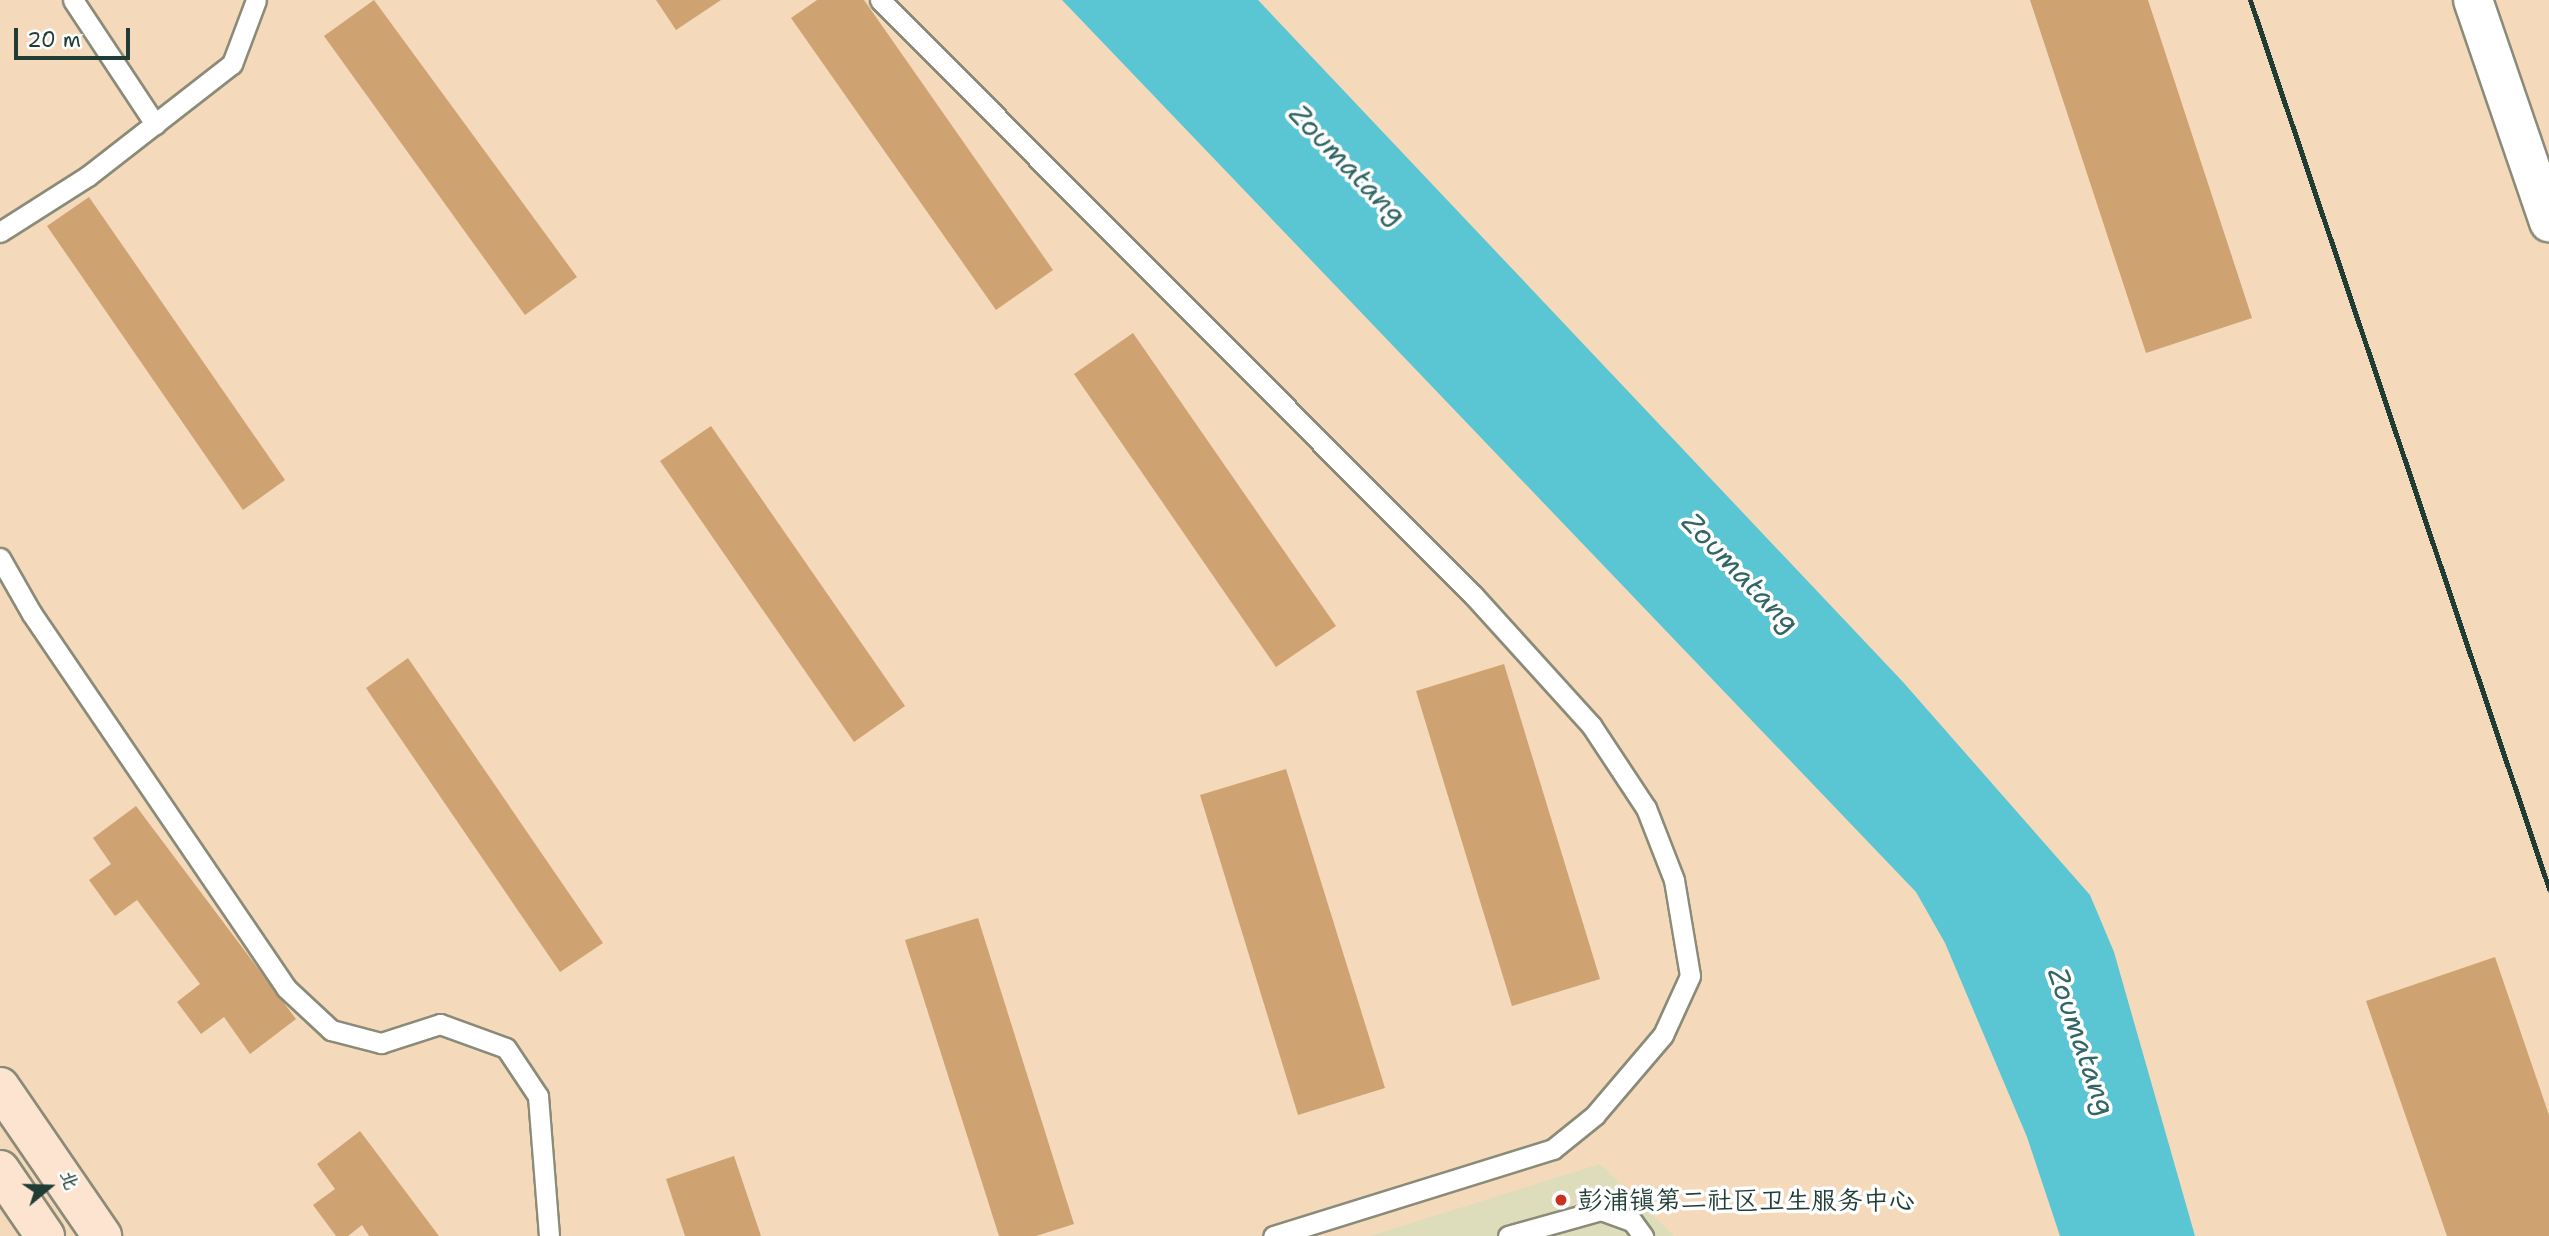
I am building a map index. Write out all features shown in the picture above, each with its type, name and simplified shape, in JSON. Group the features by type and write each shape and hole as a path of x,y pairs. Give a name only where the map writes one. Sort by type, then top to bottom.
{"main road":[{"path":"0,1087 102,1236"},
{"path":"0,1170 45,1236"}],"street":[{"path":"2473,0 2549,222"}],"lane":[{"path":"73,0 155,124"},
{"path":"0,232 88,176 232,64 256,0"},
{"path":"880,0 1510,635 1591,725 1646,808 1674,880 1690,976 1663,1035 1595,1115 1553,1149 1273,1236"},
{"path":"0,558 32,614 286,988 331,1030 382,1043 440,1024 506,1048 538,1096 549,1236"},
{"path":"1508,1236 1601,1210 1632,1221 1643,1236"}],"shaded area":[{"name":"彭浦镇第二社区卫生服务中心","path":"1600,1164 1674,1236 1370,1236"}],"water":[{"name":"Zoumatang","path":"1062,0 1258,0 1903,682 2090,895 2114,952 2195,1236 2060,1236 2027,1137 1945,943 1916,892"}],"building":[{"path":"374,0 577,277 525,315 324,36"},
{"path":"656,0 721,0 676,30"},
{"path":"817,0 864,0 1053,270 996,310 791,18"},
{"path":"2030,0 2148,0 2252,318 2146,353"},
{"path":"89,197 285,480 243,510 47,226"},
{"path":"1133,333 1336,626 1276,667 1074,374"},
{"path":"711,426 905,706 854,742 660,461"},
{"path":"408,658 603,943 560,972 366,688"},
{"path":"1504,664 1600,979 1512,1006 1416,691"},
{"path":"1286,769 1385,1088 1298,1115 1200,795"},
{"path":"136,806 296,1019 250,1054 224,1017 201,1034 177,1002 200,984 137,900 115,916 89,880 111,864 93,838"},
{"path":"978,918 1074,1224 1036,1236 999,1236 905,940"},
{"path":"2495,957 2549,1115 2549,1236 2447,1236 2366,1001"},
{"path":"360,1131 439,1236 369,1236 362,1225 348,1236 336,1236 313,1205 335,1189 317,1164"},
{"path":"734,1156 761,1236 685,1236 666,1179"}],"railway":[{"path":"2250,0 2549,889"}],"place":[{"name":"彭浦镇第二社区卫生服务中心","path":"1561,1200"}]}
